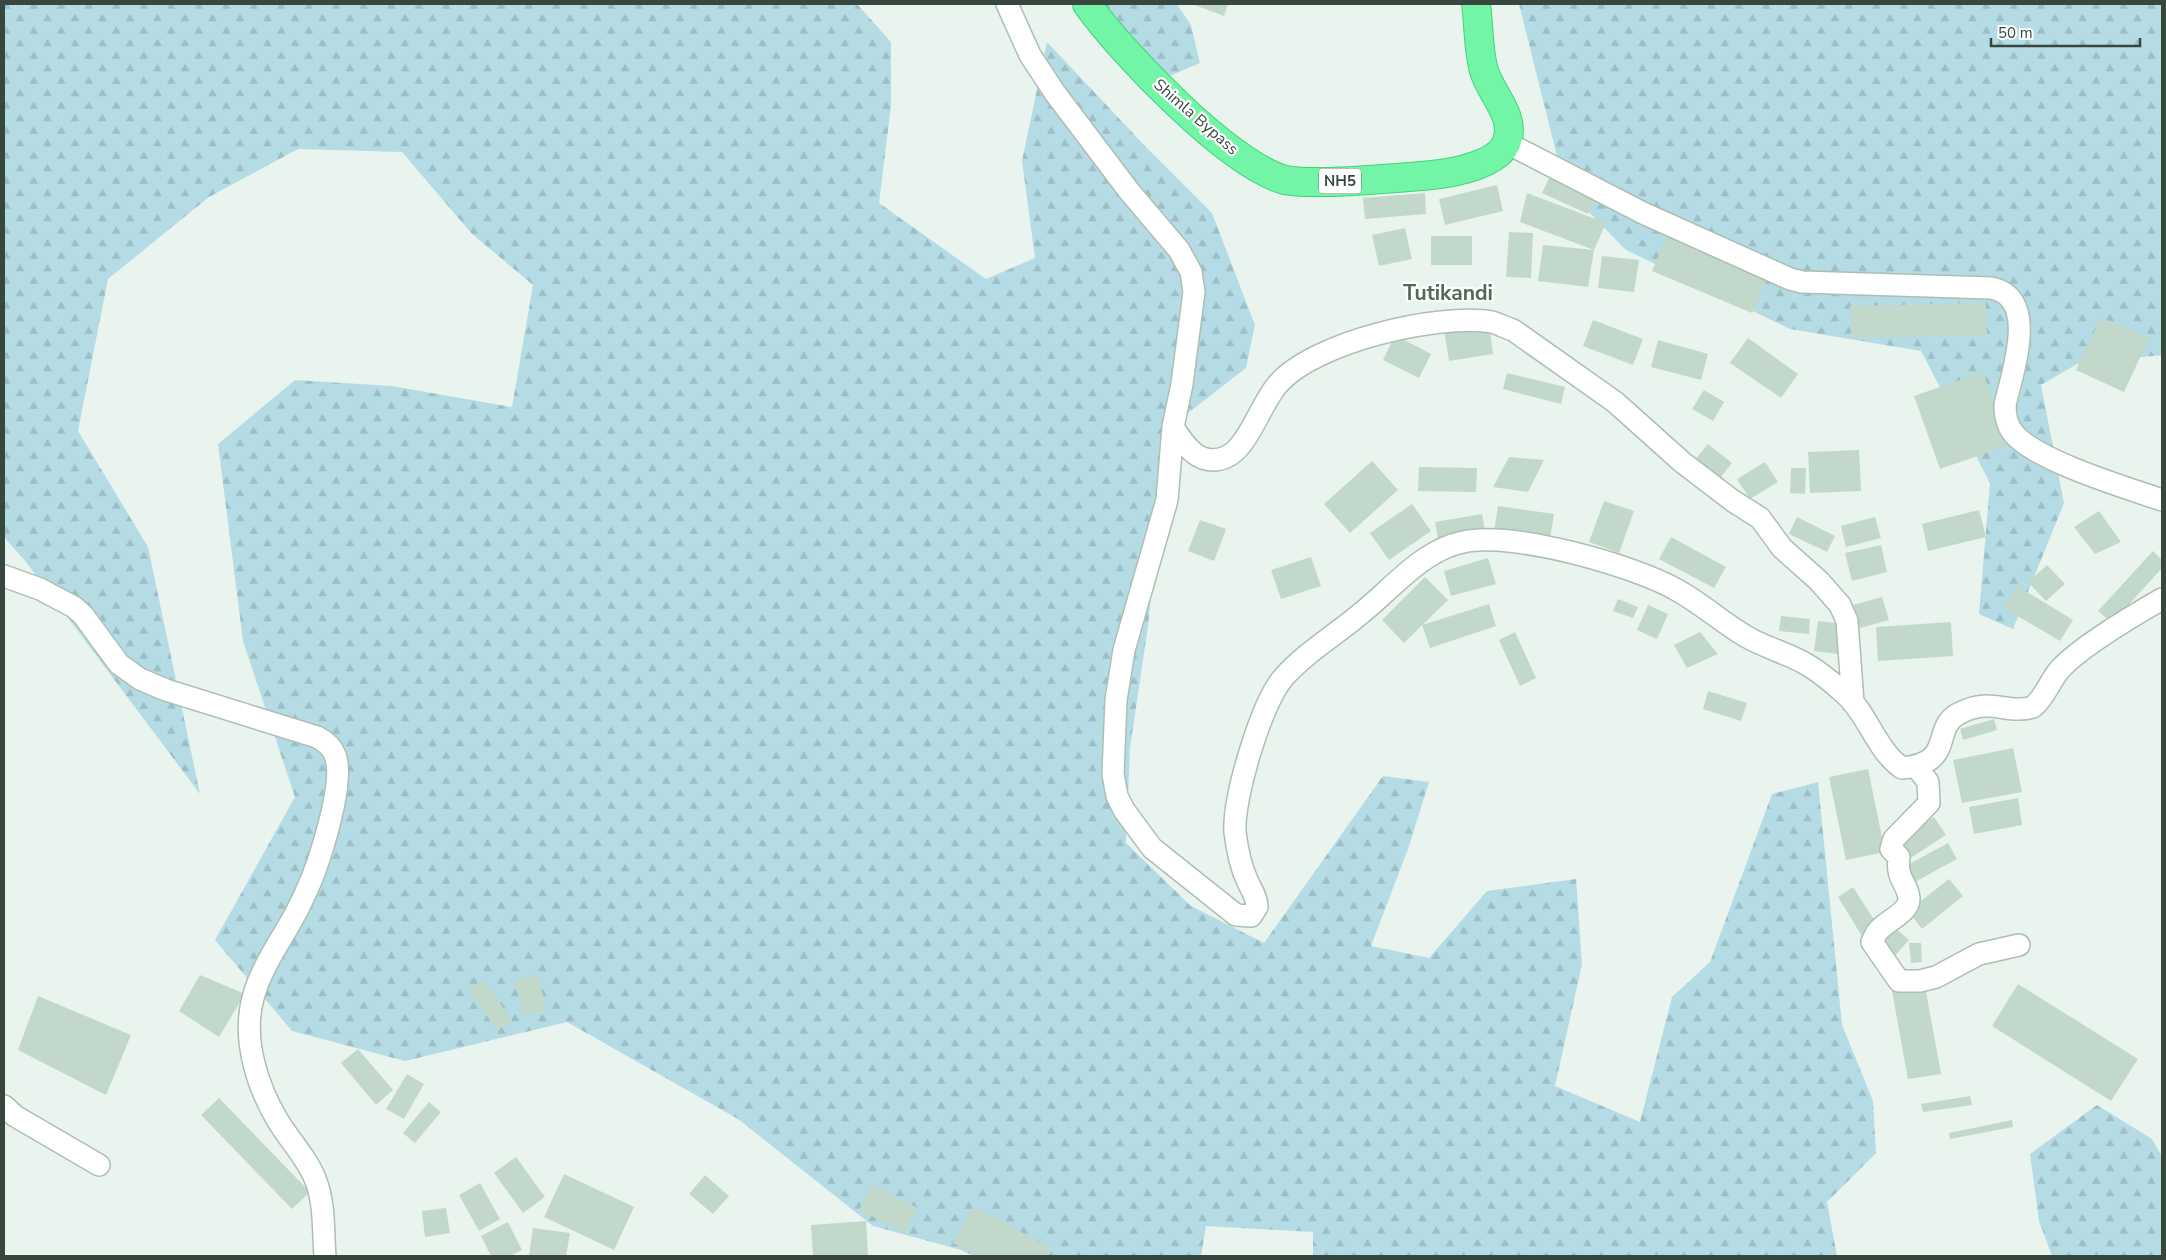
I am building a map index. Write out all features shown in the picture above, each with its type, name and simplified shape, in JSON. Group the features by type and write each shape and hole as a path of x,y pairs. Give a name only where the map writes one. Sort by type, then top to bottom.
{"highway":[{"name":"Shimla Bypass","path":"1087,4 1100,24 1147,74 1216,139 1265,172 1286,180 1310,182 1357,181 1437,174 1478,166 1496,156 1507,143"},
{"path":"1476,4 1484,70 1507,117 1509,134 1507,143"}],"street":[{"path":"1007,4 1030,55 1055,93 1129,191 1179,250 1191,272 1194,292 1189,334 1173,427 1169,490 1165,511 1124,650 1113,735 1114,785 1124,810 1152,848 1236,915 1251,916 1257,907 1240,860 1235,830 1236,804 1243,776 1269,702 1276,688 1305,657 1377,601 1428,556 1445,547 1464,542 1498,540 1541,546 1583,555 1675,589 1750,638 1806,664 1825,677 1853,703 1894,762 1902,768 1916,766 1933,758 1949,724 1957,715 1976,706 1985,705 2021,710 2033,707 2065,665 2140,611 2162,599"},
{"path":"1507,143 1643,213 1790,279 1802,282 1991,288 2004,293 2013,301 2020,320 2018,342 2005,405 2005,416 2014,434 2035,450 2096,477 2162,500"},
{"path":"1173,427 1192,453 1200,458 1223,458 1231,455 1242,444 1267,397 1279,382 1298,367 1369,337 1406,327 1458,322 1493,322 1501,325 1513,330 1615,402 1682,462 1733,501 1760,518 1782,548 1819,580 1840,605 1847,621 1853,703"},
{"path":"4,576 40,588 74,607 83,615 109,653 119,664 135,676 166,690 318,737 328,744 336,755 337,787 317,860 298,910 261,972 249,1012 253,1058 262,1090 278,1121 316,1180 320,1194 325,1256"},
{"path":"1916,766 1928,782 1929,803 1894,839 1891,849 1898,857 1897,872 1908,896 1908,902 1906,908 1879,929 1872,942 1899,981 1920,981 1936,977 1980,954 2019,945"},
{"path":"4,1106 14,1116 99,1166"}],"green space":[{"path":"4,4 857,4 891,42 891,106 879,203 986,279 1035,258 1022,161 1047,42 1145,146 1212,213 1255,325 1246,368 1179,420 1160,511 1148,626 1130,748 1126,843 1191,906 1264,943 1383,776 1429,782 1408,849 1371,946 1429,958 1487,891 1576,879 1582,964 1555,1086 1640,1122 1672,997 1710,962 1772,794 1818,782 1842,1025 1873,1101 1876,1153 1827,1202 1837,1256 1313,1256 1313,1232 1206,1226 1201,1256 974,1256 961,1250 873,1226 738,1119 567,1022 405,1061 292,1031 215,940 295,797 243,641 218,444 295,380 392,386 512,407 533,285 472,234 402,152 298,149 209,197 108,279 78,431 148,547 200,794 26,562 4,537"},
{"path":"1099,4 1177,4 1191,25 1200,63 1167,77"},
{"path":"1519,4 2162,4 2162,355 2077,364 2041,385 2064,503 2013,629 1979,614 1990,483 1921,351 1790,329 1626,250 1565,188"},
{"path":"2097,1105 2152,1139 2162,1156 2162,1256 2052,1256 2039,1221 2030,1154"}],"building":[{"path":"1192,4 1228,4 1224,16"},
{"path":"1552,172 1598,193 1588,214 1542,193"},
{"path":"1497,185 1503,211 1445,225 1439,199"},
{"path":"1425,193 1426,214 1365,219 1363,198"},
{"path":"1527,193 1606,223 1594,250 1520,222"},
{"path":"1405,228 1412,259 1379,266 1372,235"},
{"path":"1509,232 1533,233 1531,278 1506,277"},
{"path":"1668,234 1768,277 1752,313 1652,271"},
{"path":"1431,236 1472,236 1472,265 1431,265"},
{"path":"1543,245 1594,250 1588,287 1538,281"},
{"path":"1602,256 1639,260 1634,292 1598,288"},
{"path":"1986,303 1987,335 1851,338 1850,306"},
{"path":"2101,317 2149,338 2124,392 2076,370"},
{"path":"1593,320 1643,339 1633,365 1583,346"},
{"path":"1489,324 1493,354 1449,361 1444,330"},
{"path":"1395,335 1431,354 1419,378 1383,360"},
{"path":"1748,338 1798,374 1781,398 1730,363"},
{"path":"1658,340 1708,354 1701,380 1651,367"},
{"path":"1983,372 2009,445 1940,469 1914,396"},
{"path":"1507,373 1565,387 1561,404 1503,389"},
{"path":"1704,390 1724,402 1713,421 1692,409"},
{"path":"1708,444 1732,463 1717,482 1693,462"},
{"path":"1859,450 1861,491 1810,493 1808,452"},
{"path":"1509,457 1544,460 1528,492 1493,487"},
{"path":"1372,461 1398,490 1350,533 1324,504"},
{"path":"1765,462 1778,482 1750,499 1737,479"},
{"path":"1419,467 1477,468 1476,492 1418,491"},
{"path":"1791,468 1806,468 1805,494 1790,493"},
{"path":"1604,501 1634,511 1619,553 1589,542"},
{"path":"1412,504 1431,531 1389,560 1370,533"},
{"path":"1498,506 1554,514 1550,539 1494,531"},
{"path":"1979,510 1986,537 1928,551 1922,524"},
{"path":"2099,511 2121,542 2095,554 2074,527"},
{"path":"1482,514 1485,532 1438,539 1435,522"},
{"path":"1797,517 1835,536 1827,552 1789,534"},
{"path":"1875,517 1881,538 1846,547 1841,526"},
{"path":"1200,520 1226,529 1214,561 1188,551"},
{"path":"1671,537 1726,567 1714,588 1659,559"},
{"path":"1881,545 1887,572 1852,581 1845,553"},
{"path":"2153,551 2162,560 2162,568 2112,623 2098,611"},
{"path":"1311,557 1321,586 1281,599 1271,570"},
{"path":"1488,558 1496,584 1451,596 1444,571"},
{"path":"2047,565 2065,584 2046,601 2028,582"},
{"path":"1425,577 1448,600 1404,643 1382,620"},
{"path":"2017,586 2073,620 2060,641 2004,608"},
{"path":"1882,597 1889,620 1860,628 1853,605"},
{"path":"1618,599 1638,607 1633,618 1613,611"},
{"path":"1489,604 1496,626 1430,648 1422,625"},
{"path":"1648,605 1668,614 1657,639 1637,630"},
{"path":"1781,616 1810,619 1809,634 1779,631"},
{"path":"1818,621 1842,624 1838,654 1814,651"},
{"path":"1951,622 1953,656 1878,661 1876,627"},
{"path":"1515,632 1536,678 1520,686 1499,640"},
{"path":"1700,632 1718,654 1687,668 1674,645"},
{"path":"1708,691 1747,703 1741,721 1703,709"},
{"path":"1994,719 1997,730 1963,740 1960,729"},
{"path":"2013,748 2022,792 1962,803 1953,760"},
{"path":"1868,769 1885,852 1846,860 1829,777"},
{"path":"2018,798 2022,825 1974,834 1969,807"},
{"path":"1934,817 1946,835 1909,859 1897,841"},
{"path":"1948,843 1957,859 1911,884 1902,868"},
{"path":"1949,879 1963,896 1922,929 1908,911"},
{"path":"1853,887 1878,926 1862,936 1838,897"},
{"path":"1891,924 1909,940 1893,958 1875,943"},
{"path":"1909,943 1921,943 1922,962 1911,963"},
{"path":"200,975 245,994 219,1037 179,1011"},
{"path":"537,975 547,1009 524,1015 514,981"},
{"path":"484,979 512,1021 497,1031 469,989"},
{"path":"2018,984 2138,1059 2111,1101 1992,1026"},
{"path":"1925,986 1941,1074 1908,1079 1892,991"},
{"path":"38,996 131,1035 106,1095 18,1050"},
{"path":"358,1049 393,1090 376,1105 341,1063"},
{"path":"407,1074 424,1084 404,1119 386,1109"},
{"path":"1970,1096 1972,1105 1923,1112 1921,1104"},
{"path":"219,1098 310,1192 292,1209 201,1115"},
{"path":"429,1102 441,1112 415,1143 403,1133"},
{"path":"2012,1120 2013,1127 1950,1139 1949,1133"},
{"path":"516,1157 545,1197 523,1213 494,1173"},
{"path":"564,1174 634,1207 614,1250 544,1217"},
{"path":"705,1175 729,1196 713,1214 689,1194"},
{"path":"480,1183 500,1219 479,1231 459,1195"},
{"path":"872,1185 918,1208 905,1232 859,1210"},
{"path":"973,1206 1051,1248 1046,1256 978,1256 953,1243"},
{"path":"446,1208 450,1233 425,1237 422,1211"},
{"path":"866,1221 868,1255 813,1256 811,1225"},
{"path":"508,1222 522,1250 510,1256 491,1256 481,1236"},
{"path":"533,1228 570,1233 566,1256 529,1256"}],"district":[{"name":"Tutikandi","path":"1448,293"}]}
